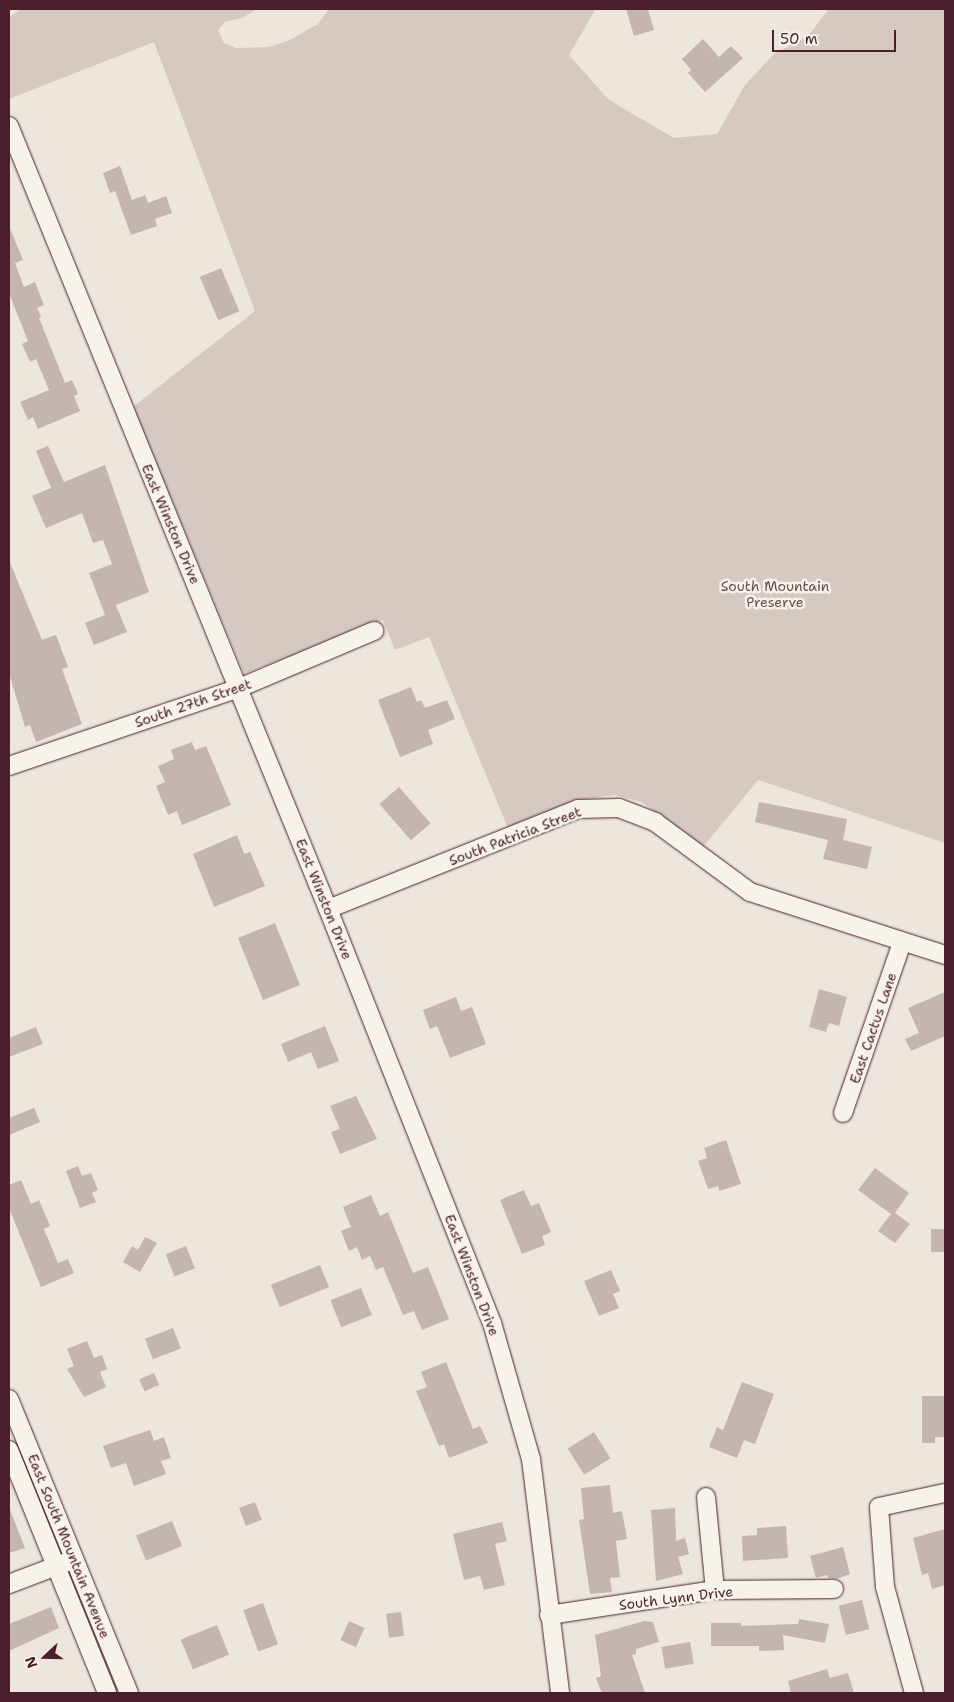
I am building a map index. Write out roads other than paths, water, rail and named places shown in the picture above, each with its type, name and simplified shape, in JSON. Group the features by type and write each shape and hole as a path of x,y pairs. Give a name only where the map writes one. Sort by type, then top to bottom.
{"street":[{"name":"East Winston Drive","path":"9,126 239,688 492,1323 531,1458 560,1693"},
{"name":"South 27th Street","path":"9,766 239,688 374,631"},
{"name":"South Patricia Street","path":"328,909 578,809 619,808 655,822 750,892 902,943 945,955"},
{"name":"East Cactus Lane","path":"843,1113 902,943"},
{"name":"East South Mountain Avenue","path":"9,1399 129,1693"},
{"name":"East South Mountain Avenue","path":"9,1450 107,1693"},
{"path":"914,1693 885,1587 879,1507 945,1492"},
{"path":"706,1497 715,1590"},
{"path":"9,1584 74,1559"},
{"name":"South Lynn Drive","path":"549,1615 715,1590 834,1588"}],"park label":[{"name":"South Mountain Preserve","path":"775,594"}]}
